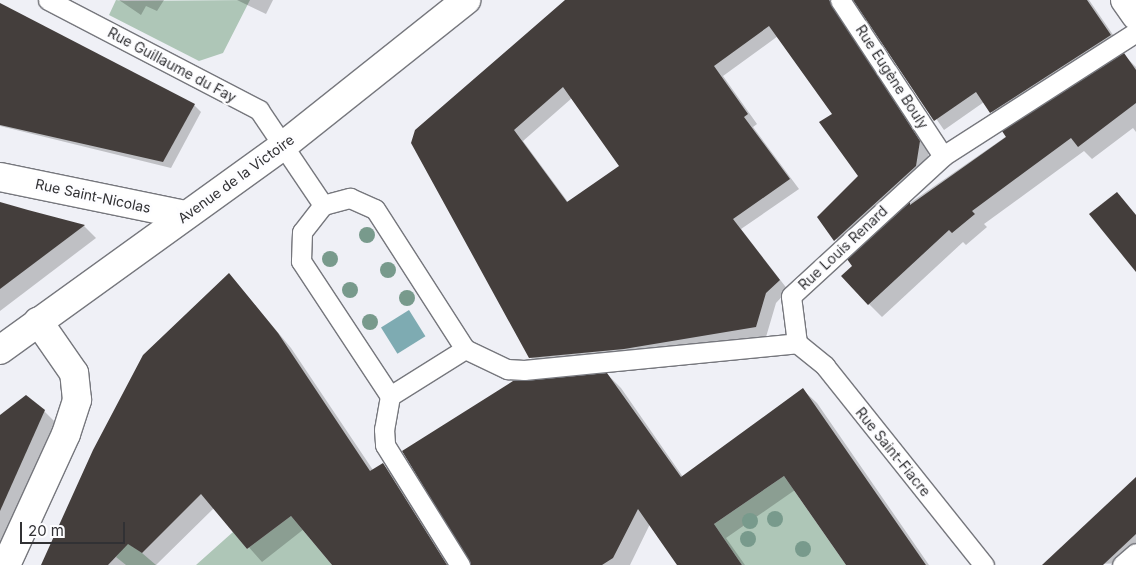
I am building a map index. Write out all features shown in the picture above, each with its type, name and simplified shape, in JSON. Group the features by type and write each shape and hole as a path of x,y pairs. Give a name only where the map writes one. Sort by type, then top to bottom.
{"street":[{"name":"Avenue de la Victoire","path":"0,350 284,146 466,0"},
{"path":"1124,0 1136,16"},
{"name":"Rue Saint-Nicolas","path":"0,177 186,215"},
{"path":"6,565 66,434 76,400 77,385 74,372 38,321"}],"lane":[{"name":"Rue Guillaume du Fay","path":"48,0 259,110 323,205"},
{"name":"Rue Eugène Bouly","path":"840,0 943,156"},
{"name":"Rue Louis Renard","path":"797,343 791,296 943,156 1136,32"},
{"path":"460,565 385,445 384,429 390,396 301,261 302,232 323,205 350,198 375,209 465,349 507,369 524,370 797,343"},
{"name":"Rue Saint-Fiacre","path":"797,343 825,366 984,565"},
{"path":"390,396 465,349"},
{"path":"1122,565 1136,552"}],"green space":[{"path":"116,0 250,0 223,53 199,61 109,15"},
{"path":"784,476 846,565 742,565 714,524"},
{"path":"291,516 332,565 196,565 233,532 247,549"},
{"path":"117,536 156,565 126,565 116,557 120,552"}],"water":[{"path":"409,310 425,336 397,354 381,327"}],"building":[{"path":"565,0 829,0 920,141 916,166 834,241 817,217 858,176 819,122 832,114 769,26 714,66 748,114 744,117 790,179 733,219 780,280 766,293 756,327 624,349 529,358 411,143 415,130","holes":["563,87 619,166 567,202 514,130"]},
{"path":"853,0 1087,0 1111,35 990,113 976,92 934,121"},
{"path":"0,3 195,104 163,162 0,125"},
{"path":"1124,53 1136,70 1136,103 1078,147 1071,138 972,211 975,214 952,233 949,230 868,305 841,276 852,266 847,259 910,202 910,205 1006,137 1002,131"},
{"path":"1117,192 1136,215 1136,272 1089,214"},
{"path":"0,202 28,210 85,225 0,289"},
{"path":"229,273 278,333 370,471 383,463 447,565 332,565 291,516 247,549 201,494 142,553 128,544 108,565 41,565 93,450 143,355"},
{"path":"607,373 681,477 803,388 926,565 846,565 784,476 714,524 742,565 677,565 638,509 613,558 602,565 471,565 402,451 513,381"},
{"path":"26,395 45,410 0,511 0,415"},
{"path":"1136,477 1136,534 1103,565 1042,565"}]}
